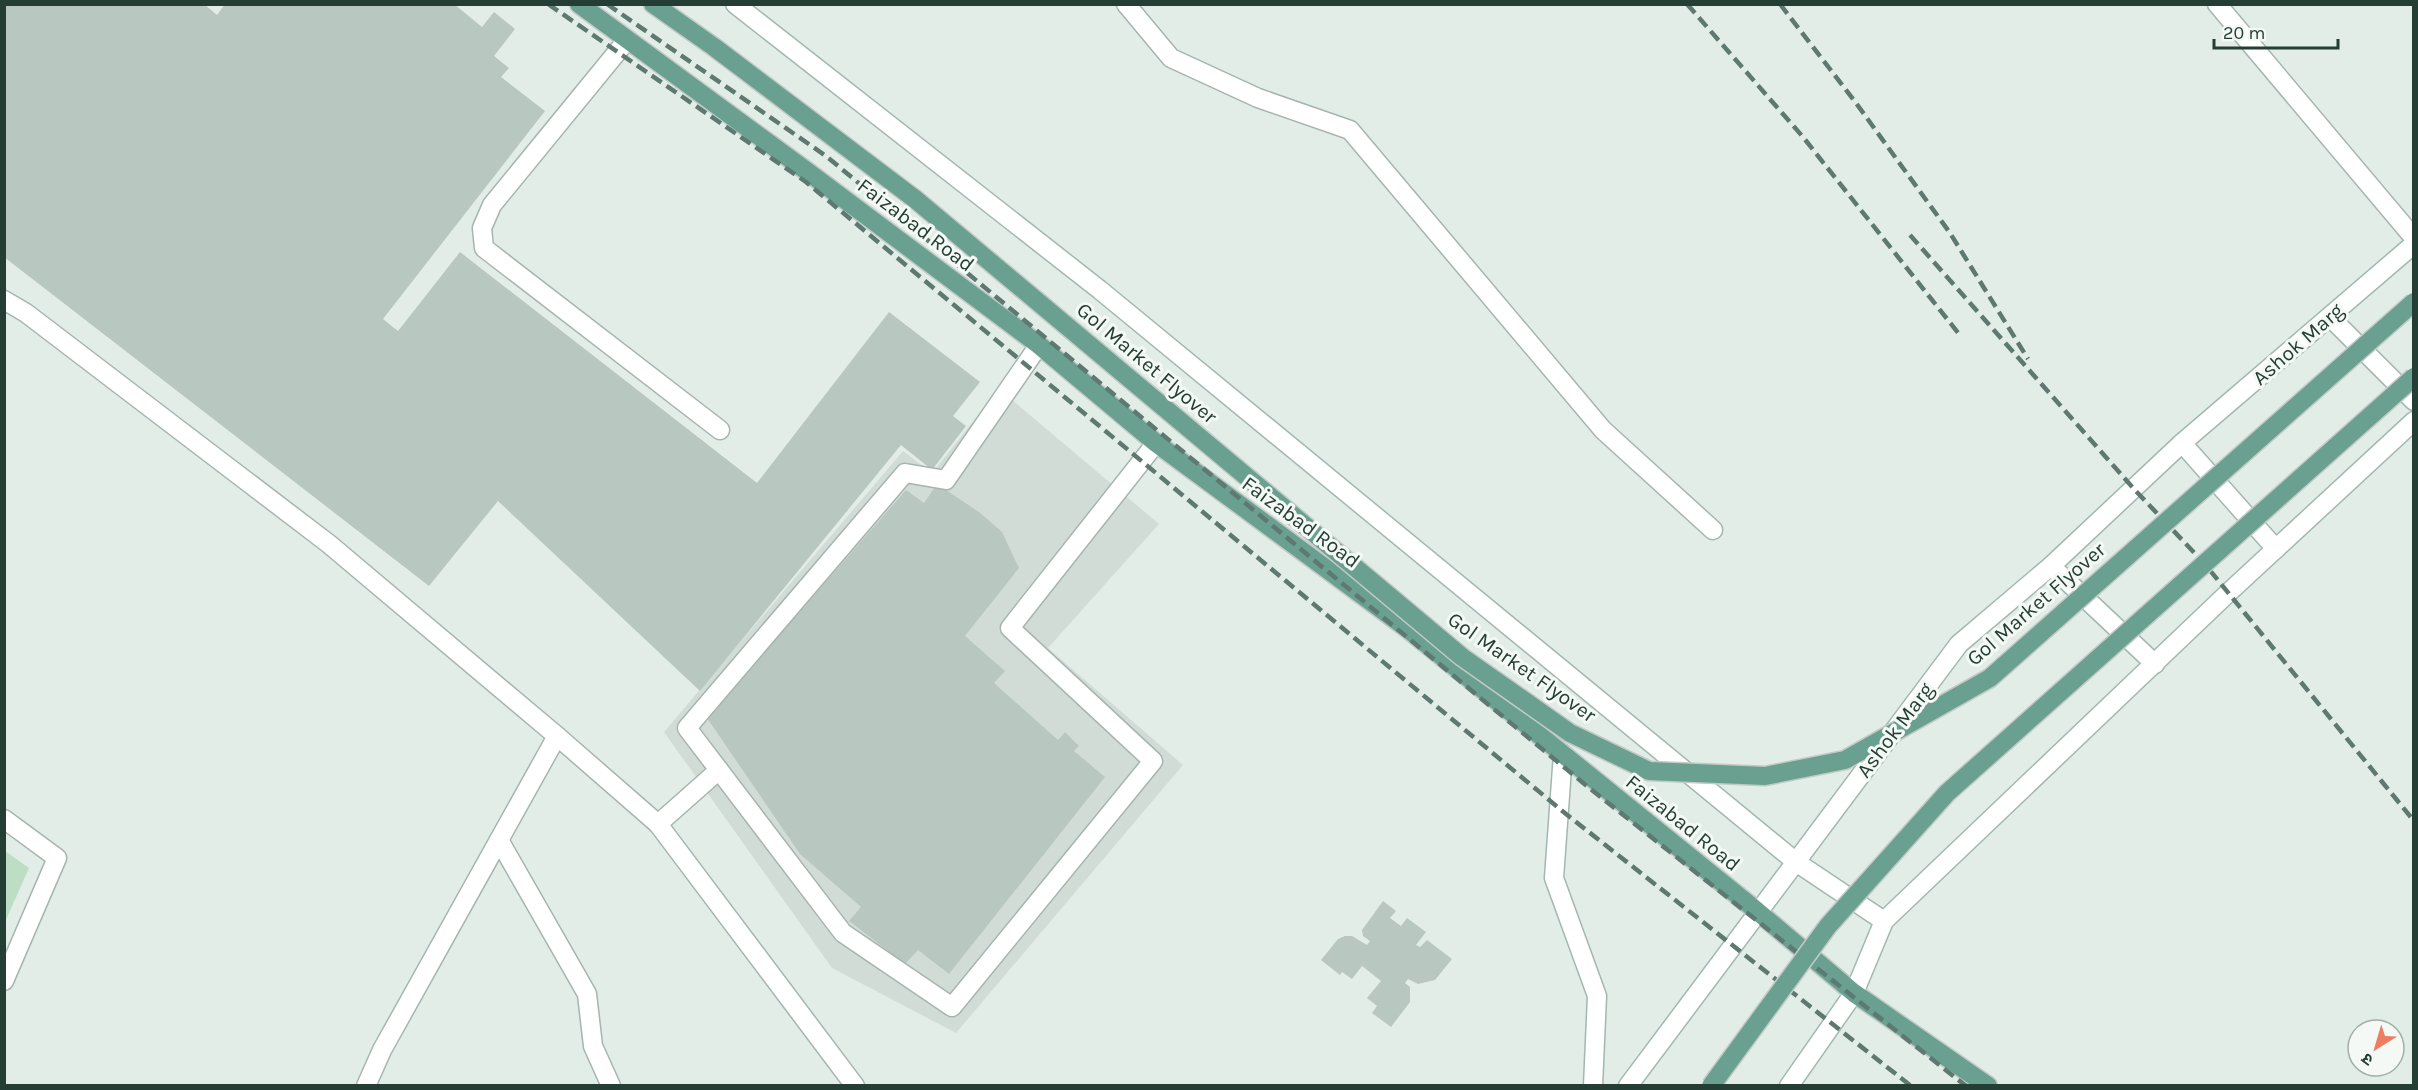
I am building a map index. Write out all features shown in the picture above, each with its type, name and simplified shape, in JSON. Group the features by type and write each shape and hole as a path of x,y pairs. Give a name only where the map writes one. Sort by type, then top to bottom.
{"main road":[{"name":"Faizabad Road","path":"579,4 1039,345 1156,443 1408,629 1757,911 1854,993 1988,1086"},
{"name":"Gol Market Flyover","path":"653,4 714,47 915,199 1462,657 1570,733 1650,771 1765,776 1845,760 1990,678 2414,302"},
{"path":"1711,1086 1828,926 1947,792 2414,377"}],"street":[{"name":"Faizabad Road","path":"735,4 1100,290 1796,862 1884,921"},
{"path":"1126,4 1171,58 1258,98 1350,130 1603,430 1713,530"},
{"path":"2217,4 2414,238"},
{"path":"627,40 492,205 482,228 484,248 720,430"},
{"name":"Ashok Marg","path":"1628,1086 1959,644 2051,566 2182,443 2414,244"},
{"path":"4,300 35,320 329,544 557,735 658,825 855,1086"},
{"path":"2330,317 2414,401"},
{"path":"1039,345 946,480 905,472 687,728 843,933 952,1007 1154,761 1010,628 1156,443"},
{"path":"1789,1086 1854,993 1884,921 2414,421"},
{"path":"2182,443 2276,549"},
{"path":"2051,566 2155,664"},
{"path":"366,1086 382,1050 557,735"},
{"path":"1563,754 1554,878 1597,996 1593,1086"},
{"path":"658,825 719,770"},
{"path":"4,819 57,858 4,981"},
{"path":"499,840 587,994 593,1046 611,1086"}],"shaded area":[{"path":"999,389 1159,524 1048,648 1183,765 956,1033 832,968 664,732 903,451 932,473"}],"green space":[{"path":"5,851 29,868 5,922"}],"building":[{"path":"4,4 204,4 217,15 225,4 454,4 482,27 494,12 515,29 494,56 509,68 501,77 545,111 383,319 398,331 460,252 757,483 889,312 980,382 953,416 966,426 932,470 901,445 700,691 498,501 429,586 4,257"},
{"path":"937,484 979,512 1002,532 1019,568 965,636 1005,671 994,683 1058,740 1065,732 1079,746 1074,751 1105,777 949,974 918,950 905,964 849,921 861,907 800,854 707,718 906,490 924,503"},
{"path":"1383,901 1396,911 1390,918 1401,926 1407,918 1426,932 1416,945 1420,947 1427,940 1452,959 1435,980 1418,984 1408,979 1405,983 1410,987 1410,1002 1391,1027 1372,1013 1377,1006 1367,998 1381,981 1362,966 1352,979 1342,972 1340,975 1321,960 1338,939 1345,936 1352,936 1367,945 1370,941 1363,936 1362,930"}],"railway":[{"path":"548,4 806,182 1566,814 1911,1086"},
{"path":"607,4 826,156 1588,787 1966,1086"},
{"path":"1687,4 1803,137 1959,334"},
{"path":"1780,4 1856,103 1950,233 2028,359"},
{"path":"1910,235 2134,489 2204,563 2414,821"}]}
